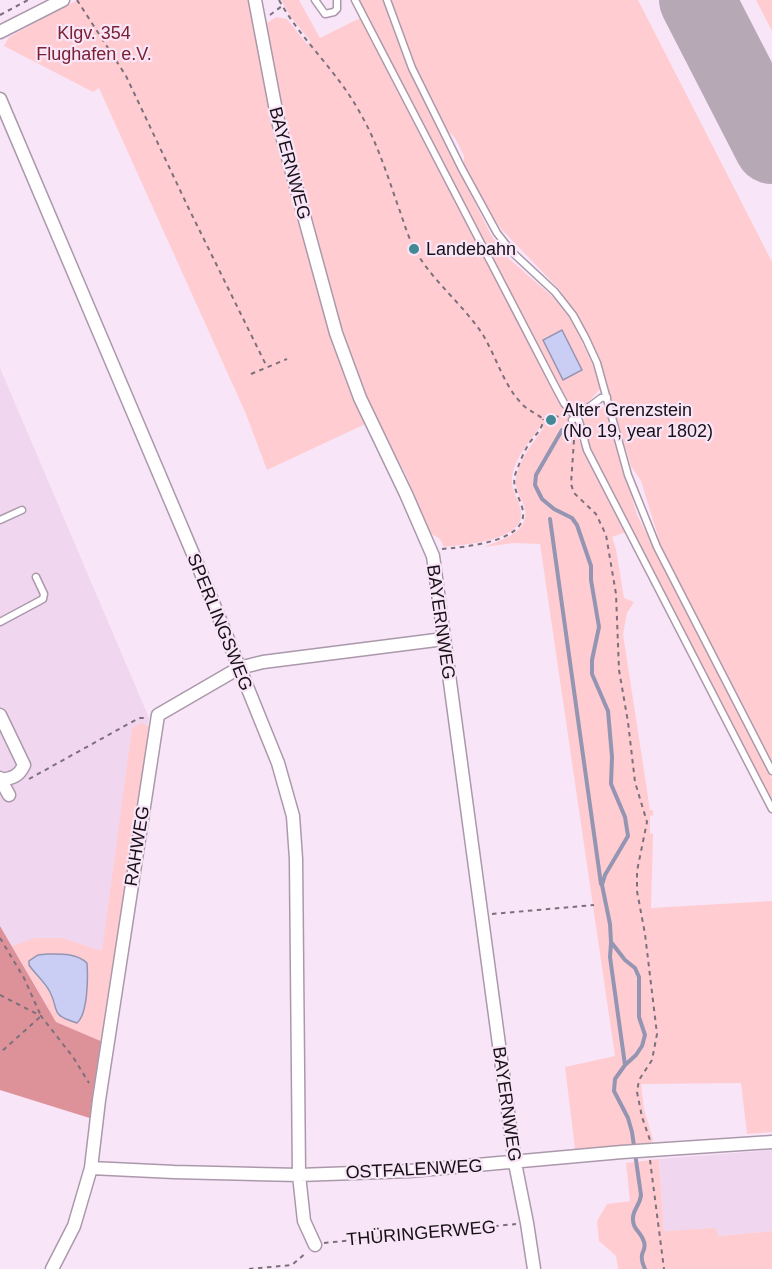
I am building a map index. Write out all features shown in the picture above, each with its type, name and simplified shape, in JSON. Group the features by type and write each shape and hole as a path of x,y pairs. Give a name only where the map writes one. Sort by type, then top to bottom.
{"street":[{"path":"0,32 63,0"},
{"name":"BAYERNWEG","path":"255,0 270,85 283,141 336,333 360,398 431,551 515,1163 534,1269"},
{"name":"SPERLINGSWEG","path":"0,99 199,568 278,763 293,816 296,859 300,1175"},
{"path":"156,719 161,713 239,668 263,662 444,639"},
{"name":"RAHWEG","path":"52,1269 74,1226 92,1168 99,1100 156,719"},
{"path":"1,721 24,765 20,773 11,779 0,779 9,795"},
{"name":"OSTFALENWEG","path":"92,1168 300,1175 410,1171 647,1150 750,1147 772,1142"},
{"path":"300,1175 304,1221 315,1245"}],"lane":[{"path":"315,0 321,11 330,14 337,9 337,0"},
{"path":"355,0 571,418 581,426 587,450 772,809"},
{"path":"387,0 412,68 497,233 512,252 555,292 573,315 597,363 628,475 657,547 772,771"},
{"path":"571,418 601,398 607,397"},
{"path":"0,520 22,510"},
{"path":"0,622 43,599 44,594 36,577"}],"path":[{"path":"0,15 27,0"},
{"path":"77,0 126,76 267,367"},
{"path":"279,0 289,18 337,77 358,108 371,132 414,249 433,277 475,323 491,348 514,394 523,405 543,418 555,416 571,418"},
{"path":"258,18 274,13 282,6"},
{"path":"251,374 287,359"},
{"path":"431,551 484,544 510,534 521,525 524,515 514,490 514,476 530,443 543,426 543,418"},
{"path":"574,435 571,484 574,493 596,514 606,535 615,594 619,670 635,782 647,822 637,872 637,891 645,934 657,1034 652,1060 639,1080 637,1092 651,1145 647,1150 664,1269"},
{"path":"26,780 139,718 156,719"},
{"path":"480,915 594,905"},
{"path":"0,938 24,978 41,1016 73,1057 99,1100"},
{"path":"0,995 41,1016"},
{"path":"0,1053 41,1016"},
{"name":"THÜRINGERWEG","path":"315,1245 331,1241 527,1223"},
{"path":"249,1269 292,1265 315,1245"}],"shaded area":[{"path":"0,368 149,718 105,956 15,951 0,926"},
{"path":"0,926 56,1022 103,1042 96,1120 0,1090"},
{"path":"772,1150 772,1231 717,1236 716,1229 664,1231 659,1159"}],"green space":[{"name":"Klgv. 354 Flughafen e.V.","path":"77,0 252,0 257,26 276,17 287,19 307,44 311,42 281,0 299,0 320,38 360,18 564,411 576,423 579,441 626,532 612,537 624,598 634,602 627,613 623,634 650,810 653,810 653,816 650,815 650,834 653,833 651,908 772,901 772,1132 747,1134 741,1083 641,1084 644,1109 653,1140 649,1146 536,1158 535,1153 575,1149 565,1067 615,1056 540,544 514,543 484,547 514,533 524,522 524,506 516,486 517,472 527,451 544,427 541,426 528,444 513,471 513,488 521,513 519,522 513,530 503,536 478,543 444,547 440,539 430,533 406,475 376,419 267,470 246,414 99,88 93,92 4,46 9,37"},
{"path":"356,0 384,0 408,68 491,235 507,257 553,297 569,317 593,365 600,389 580,411 576,412 565,402"},
{"path":"391,0 638,0 772,262 772,762 661,546 641,481 631,466 600,362 590,338 559,289 501,229 485,204 464,165 464,156 455,138 446,129 415,66"},
{"path":"756,0 772,0 772,31"},
{"path":"603,407 607,410 637,515 772,779 772,805 589,449 584,433 585,418 591,409"},
{"path":"141,723 149,726 103,1042 56,1022 12,946 35,938 62,938 102,951 132,728","holes":["68,954 82,959 86,1000 84,1011 60,1016 56,1011 51,994 29,965"]},
{"path":"659,1159 664,1231 716,1228 718,1236 772,1231 772,1269 618,1269 616,1256 599,1241 597,1221 607,1204 630,1201 626,1163"}],"water":[{"path":"562,330 582,370 563,380 543,340"},
{"path":"38,955 73,956 87,963 85,1004 77,1023 59,1015 48,988 29,965 29,961"}],"waterway":[{"path":"562,430 536,475 535,485 542,499 554,509 572,518 577,525 591,566 591,580 599,627 592,660 592,674 608,711 612,757 611,784 625,817 628,836 605,875 602,885 610,924 611,942 625,960 635,968 639,977 639,1017 645,1035 636,1055 615,1079 614,1091 628,1118 632,1132 641,1195 633,1221 645,1244 642,1255 645,1269"},
{"path":"550,519 601,884"},
{"path":"611,943 610,957 625,1065"}],"runway":[{"path":"697,0 772,146"}],"place":[{"name":"Landebahn","path":"414,249"},
{"name":"Alter Grenzstein (No 19, year 1802)","path":"551,420"}]}
